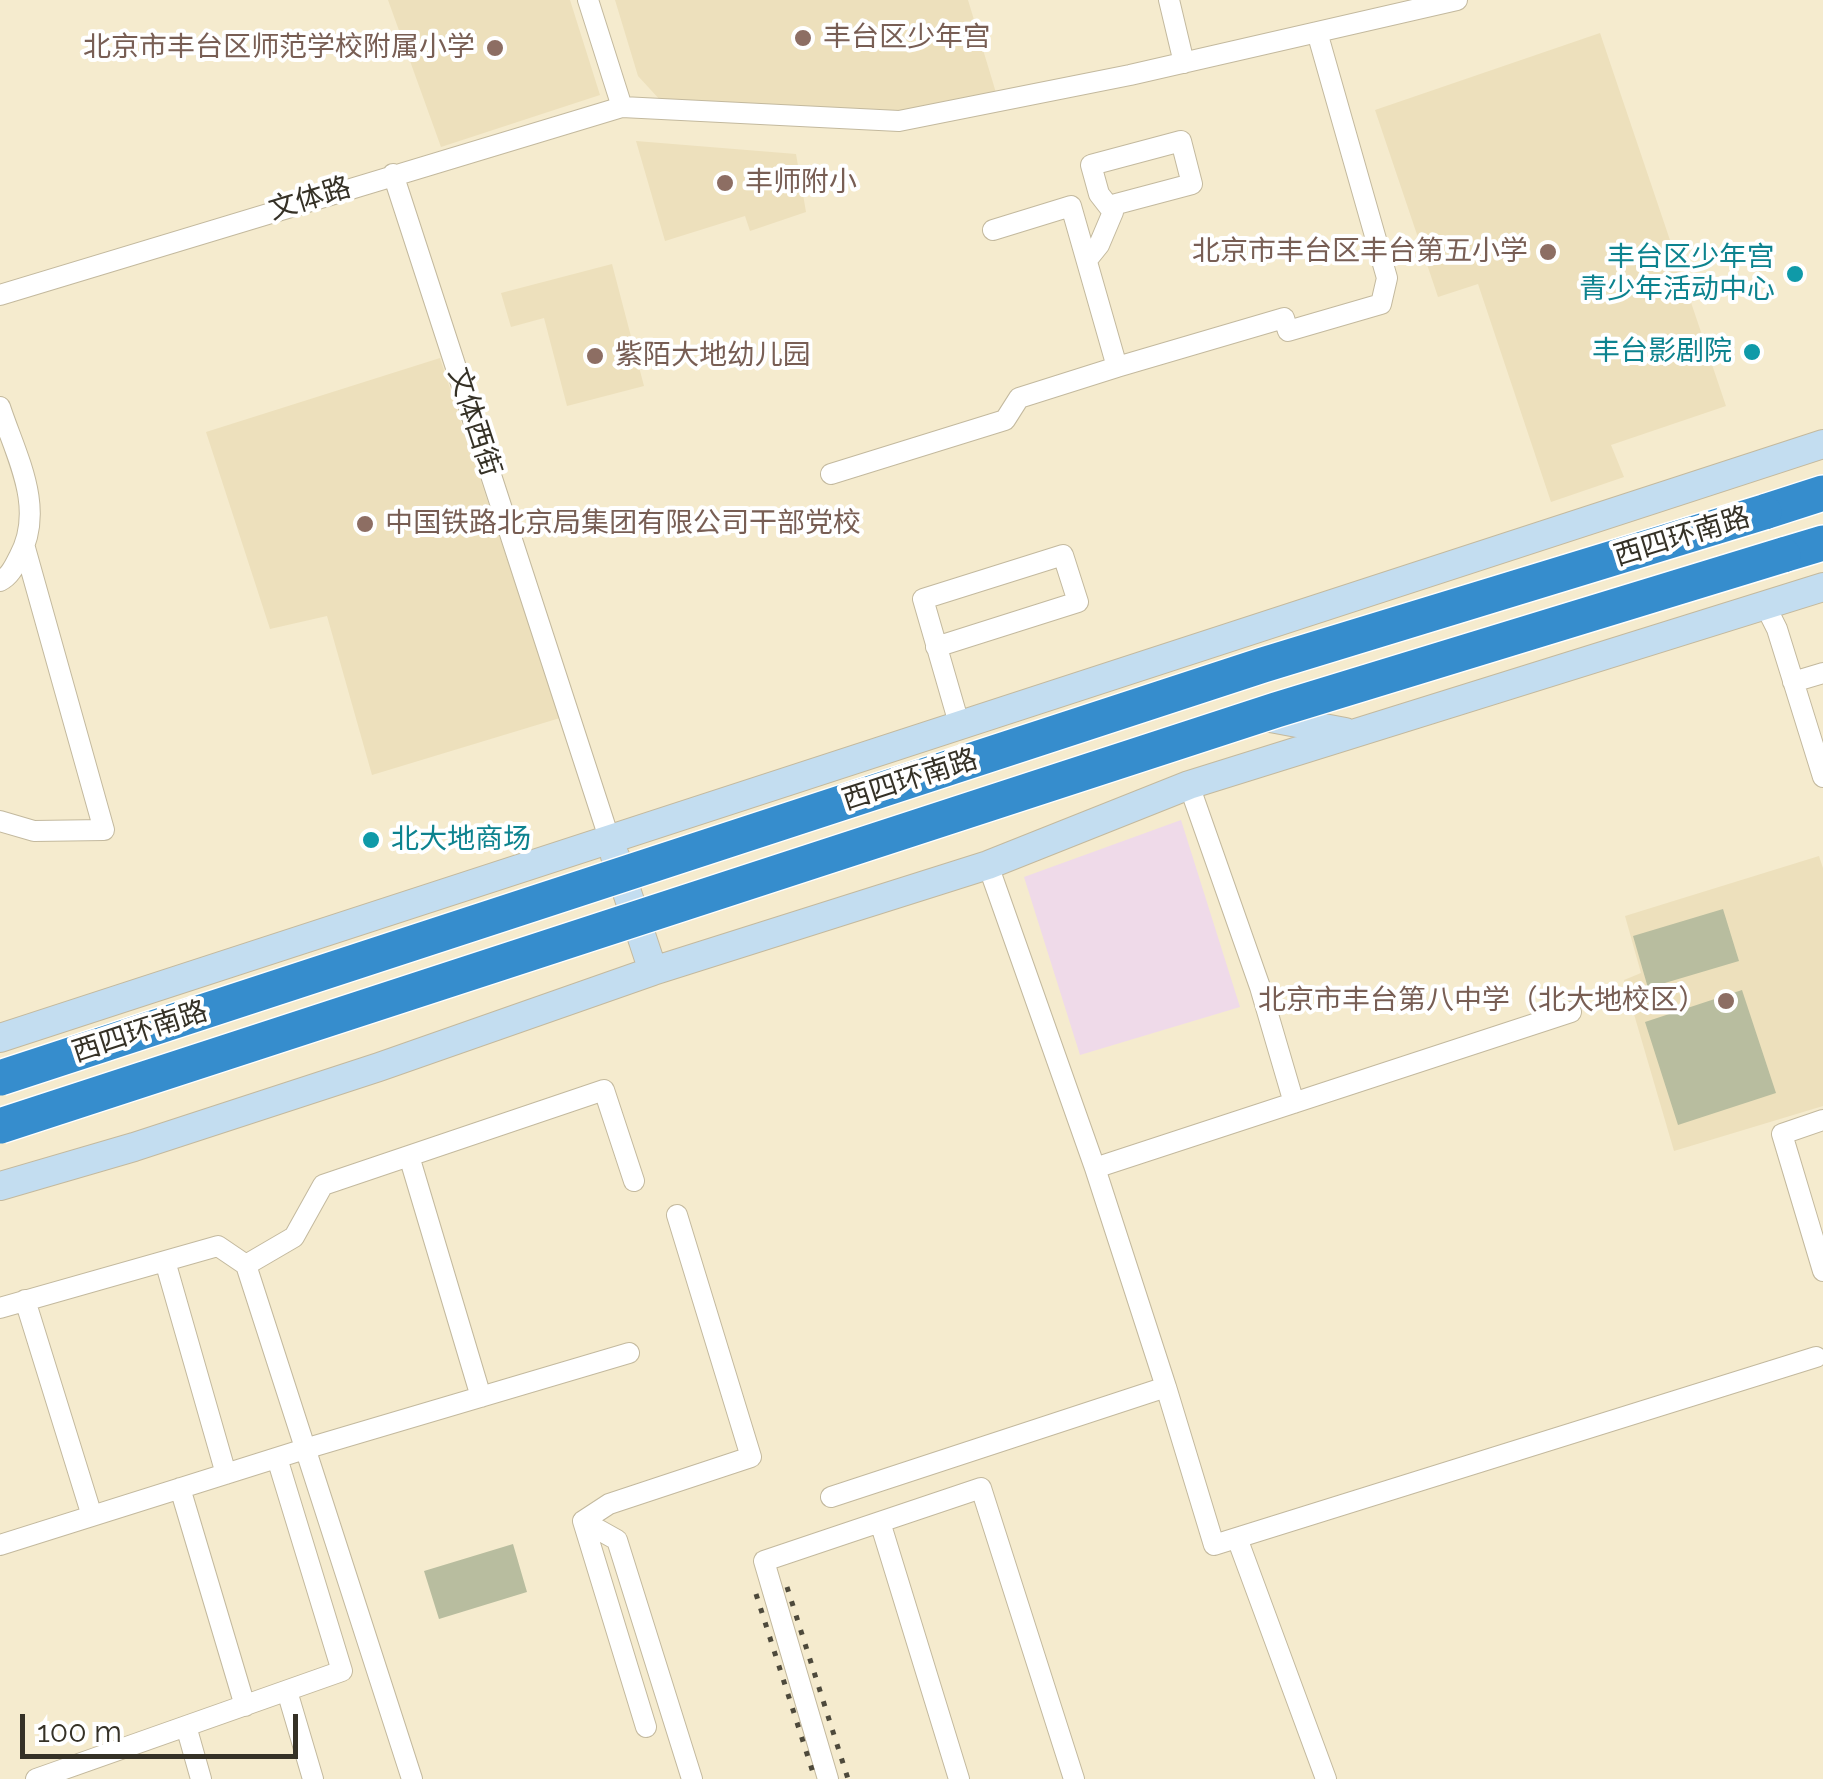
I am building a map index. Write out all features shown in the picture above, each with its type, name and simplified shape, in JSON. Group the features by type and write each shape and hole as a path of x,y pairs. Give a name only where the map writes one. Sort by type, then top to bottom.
{"highway":[{"name":"西四环南路","path":"0,1078 1263,665 1823,493"},
{"name":"西四环南路","path":"11,1123 1276,710 1823,543"}],"street":[{"path":"588,0 622,107"},
{"path":"1169,0 1184,63"},
{"name":"文体路","path":"0,295 622,107 899,121 1184,63 1457,0"},
{"path":"831,474 1005,420 1020,398 1117,367 1284,318 1288,331 1381,304 1387,278 1318,32"},
{"path":"1086,260 1100,245 1113,212 1098,194 1091,165 1182,141 1192,184 1109,206"},
{"name":"文体西街","path":"393,174 610,840"},
{"path":"994,230 1071,206 1117,367"},
{"path":"0,407 32,503 28,540 7,578 0,582"},
{"name":"西四环南路","path":"0,1038 1823,444"},
{"path":"0,822 34,830 104,830 24,548"},
{"path":"936,647 1078,602 1063,555 923,599 936,647 960,727"},
{"name":"西四环南路","path":"0,1186 414,1056 654,971 988,864 1190,785 1823,587"},
{"path":"1765,605 1823,778"},
{"name":"西四环南路","path":"0,1078 1246,670 1311,613"},
{"path":"1793,682 1823,673"},
{"name":"西四环南路","path":"11,1123 1260,716 1352,733"},
{"path":"1190,785 1260,988 1294,1103"},
{"path":"610,840 654,971"},
{"path":"988,864 1096,1168 1214,1546 1816,1357"},
{"path":"1096,1168 1571,1012"},
{"path":"246,1265 294,1238 323,1185 604,1090 634,1181"},
{"path":"1823,1120 1782,1134 1823,1271"},
{"path":"409,1156 481,1397"},
{"path":"583,1521 609,1504 750,1457 677,1216"},
{"path":"0,1308 218,1246 246,1265 412,1779"},
{"path":"164,1261 226,1474"},
{"path":"25,1300 92,1516"},
{"path":"0,1545 308,1448 629,1354"},
{"path":"831,1496 1166,1386"},
{"path":"36,1779 342,1672 277,1458"},
{"path":"180,1488 245,1706"},
{"path":"828,1779 764,1561 980,1488 1066,1777"},
{"path":"583,1521 646,1727"},
{"path":"583,1521 617,1540 692,1779"},
{"path":"880,1522 959,1779"},
{"path":"1237,1538 1326,1779"},
{"path":"287,1691 312,1779"},
{"path":"186,1726 201,1779"}],"shaded area":[{"name":"北京市丰台区师范学校附属小学","path":"388,0 570,0 600,95 441,147"},
{"name":"丰台区少年宫","path":"615,0 968,0 997,96 902,111 661,101 638,76"},
{"name":"北京市丰台区丰台第五小学","path":"1600,33 1726,406 1611,445 1624,477 1551,502 1478,284 1438,297 1375,110"},
{"name":"丰师附小","path":"636,141 796,154 806,212 750,231 745,216 665,241"},
{"name":"紫陌大地幼儿园","path":"612,264 644,386 567,406 544,318 511,327 501,293"},
{"name":"中国铁路北京局集团有限公司干部党校","path":"440,358 560,718 372,775 327,616 270,629 206,432"},
{"path":"1181,820 1240,1007 1080,1055 1024,877"},
{"name":"北京市丰台第八中学（北大地校区）","path":"1819,856 1823,868 1823,1106 1674,1151 1624,980 1641,973 1625,916"}],"green space":[{"path":"1723,909 1739,961 1648,988 1633,936"},
{"path":"1742,990 1776,1093 1678,1125 1645,1022"},
{"path":"513,1544 527,1592 439,1619 424,1571"}],"railway":[{"path":"787,1587 848,1779"},
{"path":"756,1594 815,1779"}],"place":[{"name":"丰台区少年宫","path":"803,38"},
{"name":"北京市丰台区师范学校附属小学","path":"495,48"},
{"name":"丰师附小","path":"725,183"},
{"name":"北京市丰台区丰台第五小学","path":"1548,252"},
{"name":"丰台区少年宫 青少年活动中心","path":"1795,274"},
{"name":"丰台影剧院","path":"1752,352"},
{"name":"紫陌大地幼儿园","path":"595,356"},
{"name":"中国铁路北京局集团有限公司干部党校","path":"365,524"},
{"name":"北大地商场","path":"371,840"},
{"name":"北京市丰台第八中学（北大地校区）","path":"1726,1001"}]}
